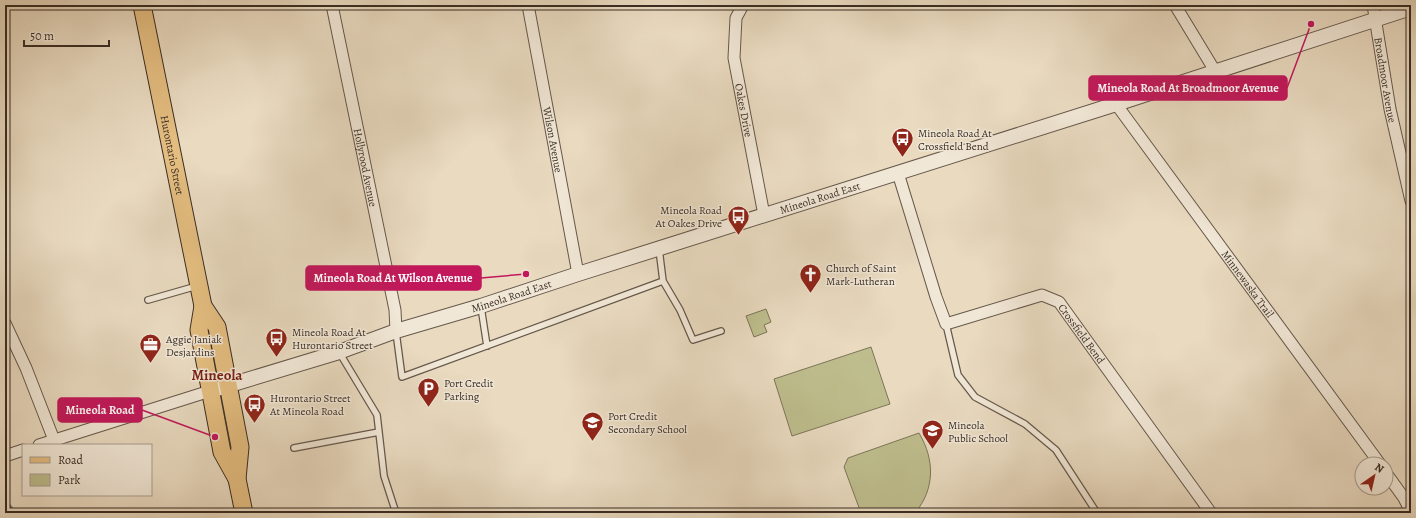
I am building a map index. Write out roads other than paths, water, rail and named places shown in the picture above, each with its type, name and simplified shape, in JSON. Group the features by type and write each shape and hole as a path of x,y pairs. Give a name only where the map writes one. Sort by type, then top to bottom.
{"main road":[{"name":"Hurontario Street","path":"142,5 203,306 199,330 222,452 237,479"},
{"name":"Hurontario Street","path":"203,306 216,327 228,386 240,447 237,479 244,513"}],"street":[{"name":"Hollyrood Avenue","path":"332,5 395,310 396,331"},
{"name":"Wilson Avenue","path":"528,5 578,274"},
{"name":"Oakes Drive","path":"742,5 736,18 734,58 764,215"},
{"path":"1175,5 1215,71"},
{"name":"Broadmoor Avenue","path":"1373,5 1390,109 1411,201"},
{"name":"Mineola Road East","path":"210,391 339,352 396,331 481,306 1116,104 1411,8"},
{"name":"Minnewaska Trail","path":"1116,104 1374,456"},
{"path":"898,173 946,324"},
{"name":"Crossfield Bend","path":"946,324 1042,295 1059,302 1211,513"},
{"path":"5,323 26,368 54,440"},
{"path":"42,444 210,391"},
{"path":"5,456 22,450"},
{"path":"1394,484 1404,498 1411,512"}],"lane":[{"path":"659,249 663,282 680,310 693,340 721,331"},
{"path":"396,331 402,377 663,282"},
{"path":"148,300 199,285"},
{"path":"481,306 487,346"},
{"path":"946,324 958,375 975,398 1025,424 1056,450 1097,513"},
{"path":"339,352 376,415 384,476 396,513"},
{"path":"294,448 379,432"}],"waterway":[{"path":"5,500 15,513"}],"place":[{"name":"Mineola Road At Broadmoor Avenue","path":"1311,24"},
{"name":"Mineola Road At Crossfield Bend","path":"903,158"},
{"name":"Mineola Road At Oakes Drive","path":"738,236"},
{"name":"Mineola Road At Wilson Avenue","path":"526,274"},
{"name":"Church of Saint Mark-Lutheran","path":"810,294"},
{"name":"Mineola Road At Hurontario Street","path":"276,358"},
{"name":"Aggie Janiak Desjardins","path":"151,364"},
{"name":"Port Credit Parking","path":"428,408"},
{"name":"Hurontario Street At Mineola Road","path":"254,424"},
{"name":"Mineola Road","path":"215,437"},
{"name":"Port Credit Secondary School","path":"593,442"},
{"name":"Mineola Public School","path":"933,450"}],"district":[{"name":"Mineola","path":"217,375"}]}
